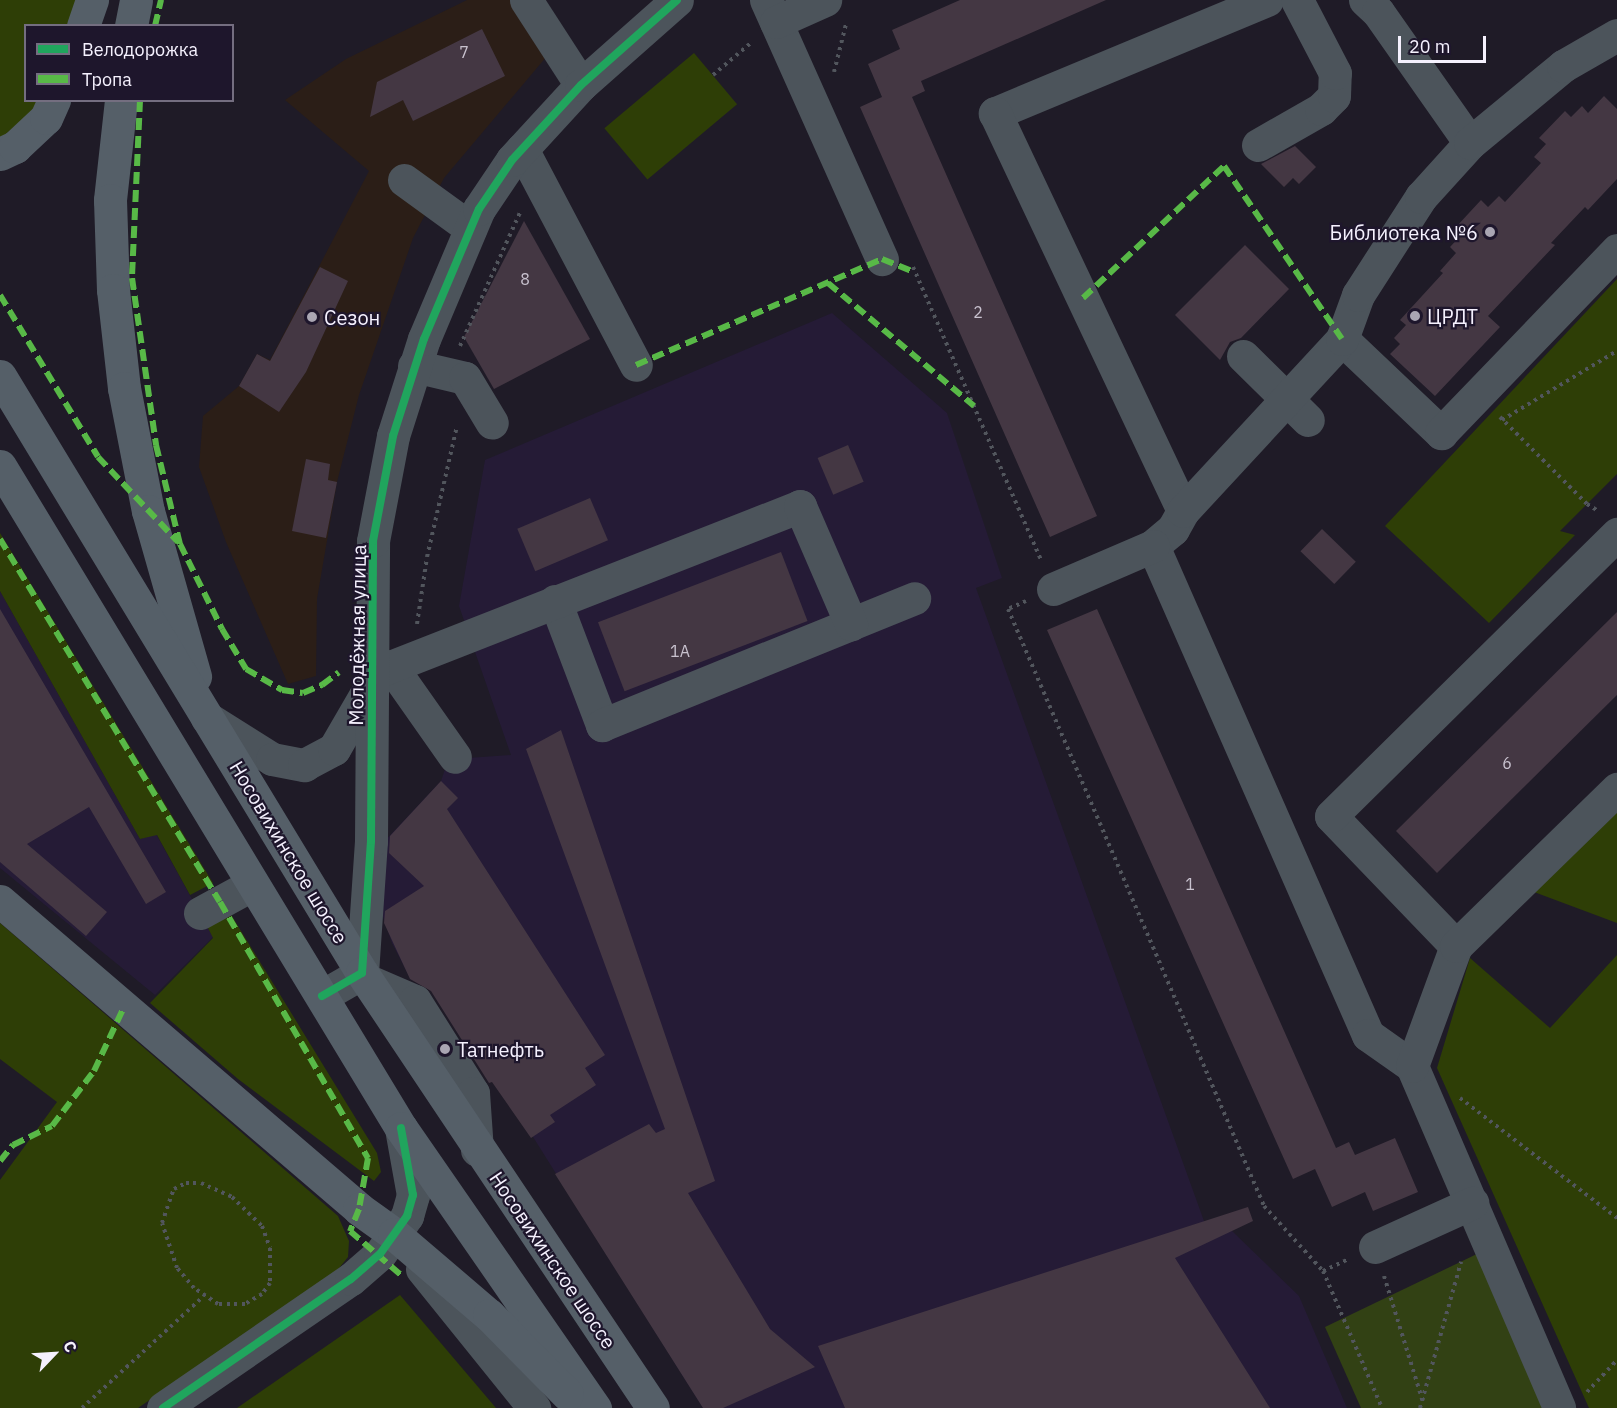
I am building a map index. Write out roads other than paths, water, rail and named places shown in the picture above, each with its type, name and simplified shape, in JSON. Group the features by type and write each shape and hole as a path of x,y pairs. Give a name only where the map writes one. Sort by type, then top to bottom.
{"main road":[{"path":"84,24 92,0"},
{"path":"131,24 136,0"},
{"path":"0,154 15,147 46,118 53,102"},
{"path":"121,102 110,200 113,291 124,388 148,511 207,718"},
{"name":"Носовихинское шоссе","path":"0,376 364,976 477,1150 653,1408"},
{"path":"0,466 402,1128 596,1408"},
{"path":"0,901 359,1209 394,1234 489,1315 581,1408"}],"street":[{"path":"526,0 581,85"},
{"name":"Молодёжная улица","path":"364,976 378,674 373,541 393,436 414,366 470,228 522,149 581,85 677,0"},
{"path":"1183,511 995,113 1267,0"},
{"path":"1258,145 1321,109 1334,96 1335,73 1297,0"},
{"path":"1365,0 1378,12 1470,143"},
{"path":"837,6 771,11 896,260"},
{"path":"1053,589 1153,546 1173,529 1183,511 1297,410 1342,339 1358,295 1415,207 1470,143 1563,66 1617,34"},
{"path":"522,149 636,365"},
{"path":"404,180 470,228"},
{"path":"1342,339 1441,433 1617,250"},
{"path":"1243,356 1297,410"},
{"path":"414,366 475,370 492,423"},
{"path":"455,757 378,674 555,601 800,506 851,624"},
{"path":"1456,946 1331,816 1612,525"},
{"path":"1153,546 1368,1035 1412,1066 1472,1203 1569,1404"},
{"path":"555,601 602,725 914,598"},
{"name":"Молодёжная улица","path":"207,718 272,759 304,765 334,748 378,674"},
{"path":"1412,1066 1456,946 1617,789"},
{"path":"200,914 253,884"},
{"path":"322,996 364,976"},
{"path":"163,1408 351,1279 380,1254 394,1234 413,1195 402,1128"},
{"path":"1375,1247 1472,1203"},
{"path":"394,1234 534,1408"}],"place":[{"name":"Библиотека №6","path":"1490,232"},
{"name":"ЦРДТ","path":"1415,316"},
{"name":"Сезон","path":"312,317"},
{"name":"Татнефть","path":"445,1049"}]}
